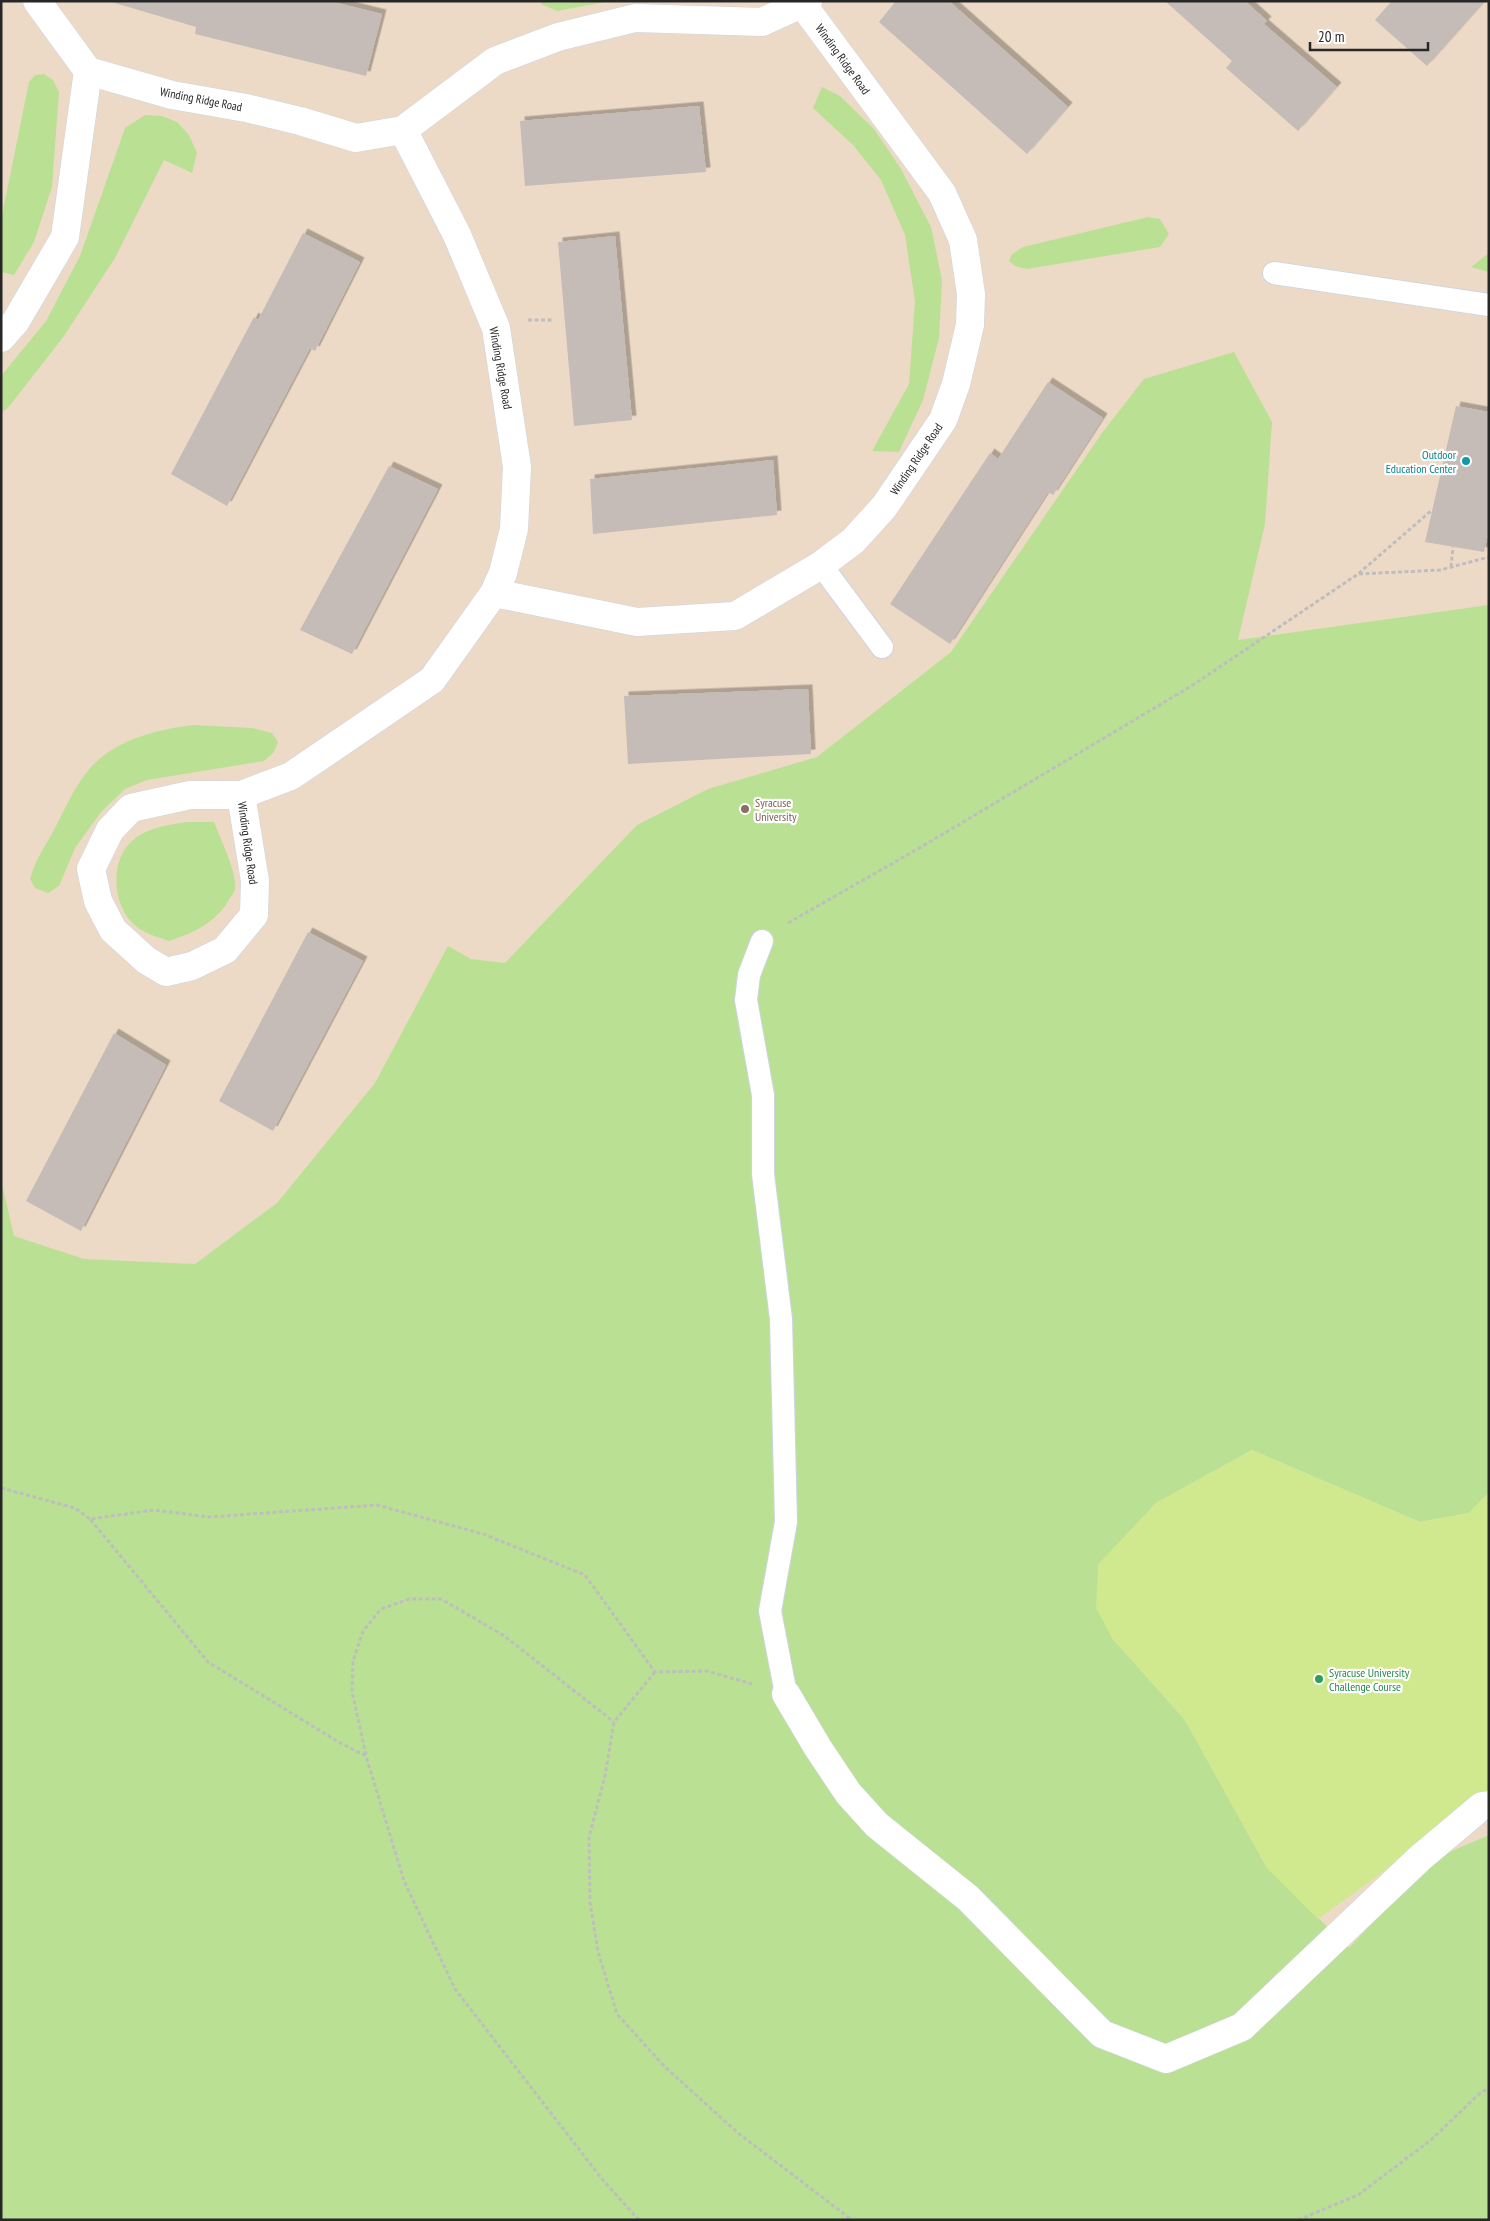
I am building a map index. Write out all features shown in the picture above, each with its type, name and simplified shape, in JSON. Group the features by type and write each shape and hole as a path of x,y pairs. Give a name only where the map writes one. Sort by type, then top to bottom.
{"street":[{"path":"1,338 21,314 65,237 88,72 37,1"},
{"name":"Winding Ridge Road","path":"88,72 172,95 246,108 300,121 356,138 403,130 494,60 558,37 635,18 762,22 806,3 942,193 963,240 972,294 970,325 956,384 942,420 884,507 853,541 821,565 735,616 637,622 494,593"},
{"name":"Winding Ridge Road","path":"241,795 255,881 254,915 225,950 192,966 166,972 146,960 112,930 98,901 91,869 110,830 131,808 190,795 241,795 291,776 432,680 494,593 503,573 514,529 517,467 496,328 457,235 403,130"},
{"path":"786,1694 818,1748 848,1793 877,1826 968,1898 1102,2034 1166,2059 1242,2027 1420,1858 1482,1806 1489,1805"}],"lane":[{"path":"1274,273 1489,305"},
{"path":"821,565 882,646"},
{"path":"762,941 749,975 746,1000 763,1095 764,1174 781,1319 786,1522 770,1611 786,1694"}],"path":[{"path":"762,941 794,918 920,848 1193,685 1358,574 1432,510"},
{"path":"1451,566 1453,546"},
{"path":"1358,574 1440,570 1489,557"},
{"path":"1,1488 75,1508 90,1519 208,1662 337,1741 366,1756"},
{"path":"90,1519 154,1510 208,1517 377,1505 483,1534 585,1575 655,1672"},
{"path":"614,1722 503,1635 441,1599 409,1598 381,1609 363,1631 353,1661 352,1692 366,1756 404,1882 455,1989 602,2179 639,2220"},
{"path":"786,1694 707,1670 655,1672 614,1722 605,1776 589,1837 590,1902 598,1952 617,2014 664,2066 738,2133 852,2220"},
{"path":"1298,2220 1358,2195 1431,2140 1479,2094 1489,2088"}],"shaded area":[{"name":"Syracuse University","path":"1,1 1489,1 1489,1990 1,1617"}],"green space":[{"path":"541,1 605,2 557,11 541,4"},
{"path":"44,74 53,80 59,92 52,187 34,242 14,275 1,272 1,220 29,82 35,75"},
{"path":"822,87 840,96 874,129 901,169 931,227 942,280 939,338 923,400 899,452 872,451 909,384 915,301 905,235 881,180 853,145 813,108"},
{"path":"145,115 162,116 177,122 189,135 197,153 192,173 164,160 115,258 64,336 8,408 1,413 1,376 46,321 80,256 125,128"},
{"path":"1148,217 1160,219 1169,234 1160,247 1027,269 1015,266 1009,261 1012,254 1023,247"},
{"path":"1489,253 1489,272 1471,267"},
{"path":"1234,352 1272,422 1265,524 1238,640 1489,605 1489,1492 1469,1513 1420,1522 1252,1450 1156,1503 1098,1565 1112,1638 1185,1720 1267,1868 1349,1948 1431,1860 1489,1835 1489,2220 1,2220 1,1180 14,1236 84,1259 195,1264 277,1203 375,1083 448,946 471,959 505,963 637,825 708,789 817,757 951,652 1102,433 1144,379"},
{"path":"194,725 252,728 272,733 278,742 274,752 264,761 147,780 125,789 101,812 75,848 59,886 48,893 35,888 30,879 38,859 76,788 92,766 102,757 126,742 167,729"},
{"path":"186,822 214,822 231,864 235,889 225,906 212,920 196,930 169,941 144,932 129,919 118,897 117,872 120,860 132,841 144,833 158,828"},
{"name":"Syracuse University Challenge Course","path":"1252,1450 1420,1522 1469,1513 1489,1492 1489,1795 1318,1919 1267,1868 1185,1720 1112,1638 1096,1608 1098,1565 1156,1503"}],"building":[{"path":"108,1 329,1 382,14 366,76 195,34 196,27"},
{"path":"896,1 949,1 1068,107 1027,154 879,22"},
{"path":"1165,1 1245,1 1267,21 1264,24 1337,87 1298,131 1226,68 1232,61"},
{"path":"1392,1 1485,1 1427,66 1375,20"},
{"path":"699,106 706,172 525,186 520,121"},
{"path":"303,233 360,262 315,351 310,348 227,506 171,474 254,317 258,320"},
{"path":"615,236 632,420 574,426 558,242"},
{"path":"1048,382 1103,418 1053,495 1048,492 950,644 890,604 990,453 998,459"},
{"name":"Outdoor Education Center","path":"1456,406 1489,412 1489,530 1484,552 1425,542"},
{"path":"773,460 777,515 593,534 590,479"},
{"path":"389,466 438,489 352,654 300,630"},
{"path":"808,689 811,754 628,764 624,696"},
{"path":"308,932 363,961 273,1131 219,1101"},
{"path":"114,1033 166,1065 81,1231 26,1201"}],"place":[{"name":"Outdoor Education Center","path":"1466,461"},
{"name":"Syracuse University","path":"745,809"},
{"name":"Syracuse University Challenge Course","path":"1319,1679"}]}
